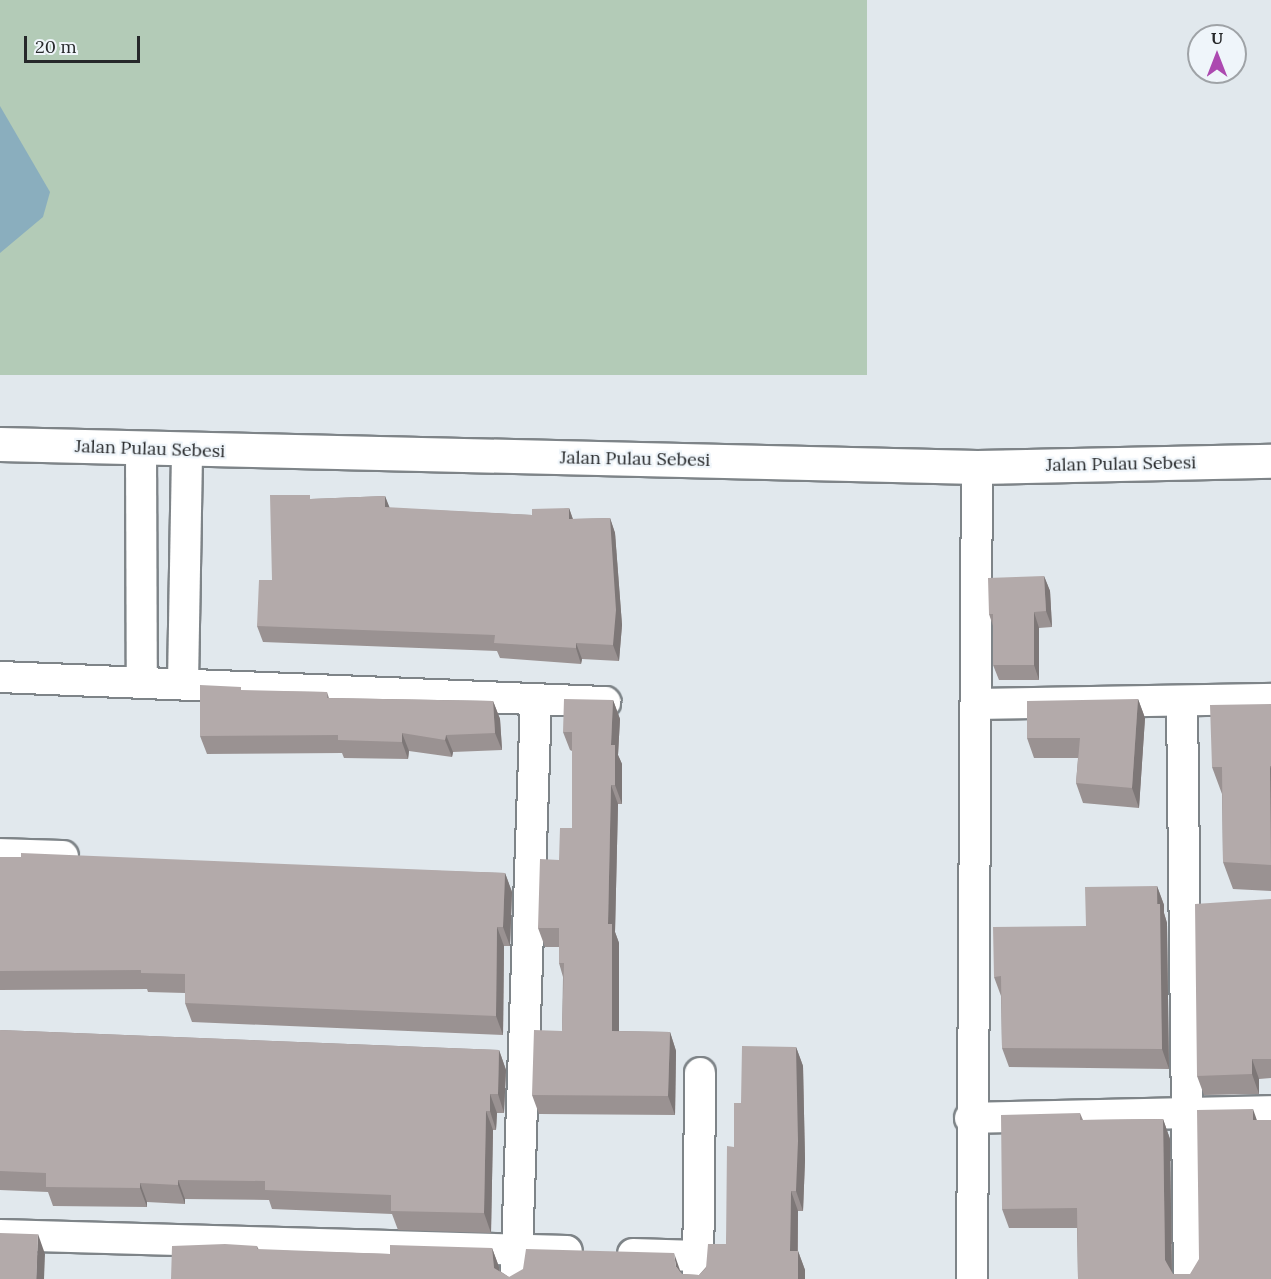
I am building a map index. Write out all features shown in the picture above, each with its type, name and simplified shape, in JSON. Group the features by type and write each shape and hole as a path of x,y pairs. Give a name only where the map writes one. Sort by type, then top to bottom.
{"street":[{"name":"Jalan Pulau Sebesi","path":"0,444 977,467 1271,461"},
{"path":"141,449 142,682"},
{"path":"183,683 187,450"},
{"path":"972,1279 970,1118 977,704 977,467"},
{"path":"0,677 609,702"},
{"path":"977,704 1271,699"},
{"path":"516,1279 513,1053 518,875 536,700"},
{"path":"1182,701 1189,1279"},
{"path":"0,854 94,857"},
{"path":"1183,907 1216,906"},
{"path":"0,1235 602,1253 698,1268 700,1072"},
{"path":"970,1118 1271,1111"}],"green space":[{"path":"0,0 867,0 867,375 0,375"}],"water":[{"path":"0,106 50,192 43,217 0,253"}],"building":[{"path":"270,495 310,495 310,499 385,496 385,507 532,515 532,509 569,508 569,519 610,518 616,610 613,645 576,643 576,648 494,643 495,635 257,626 259,580 272,580"},
{"path":"1044,576 1046,611 1034,612 1034,665 993,665 993,614 989,614 988,578"},
{"path":"200,685 241,687 241,690 327,692 327,698 493,701 495,733 446,735 445,740 402,733 402,742 338,740 338,735 200,736"},
{"path":"564,699 613,700 611,745 615,745 615,785 611,785 608,924 612,924 612,1031 670,1032 668,1096 532,1095 534,1030 562,1031 564,963 559,963 559,928 538,928 540,859 559,860 560,828 572,828 572,732 563,732"},
{"path":"1138,699 1132,788 1076,783 1080,738 1027,738 1027,701"},
{"path":"1271,704 1271,865 1223,862 1222,767 1212,767 1210,705"},
{"path":"21,853 505,873 503,927 497,927 496,1016 185,1003 185,974 141,973 141,970 0,971 0,857 21,857"},
{"path":"1157,886 1157,904 1160,904 1162,1049 1002,1048 1001,976 994,977 993,927 1086,926 1085,887"},
{"path":"1271,899 1271,1059 1252,1059 1252,1074 1197,1076 1195,904"},
{"path":"0,1030 499,1050 498,1094 490,1094 490,1111 486,1111 484,1213 391,1211 391,1195 265,1190 265,1181 178,1180 178,1185 140,1183 140,1188 46,1187 46,1173 0,1171"},
{"path":"742,1046 796,1047 798,1141 796,1191 791,1191 790,1251 798,1251 798,1279 171,1279 172,1246 225,1244 257,1246 257,1249 390,1254 390,1245 492,1248 494,1268 509,1277 523,1269 526,1249 674,1253 676,1267 682,1274 699,1275 706,1268 708,1244 726,1244 727,1146 734,1147 734,1103 741,1103"},
{"path":"1253,1109 1253,1120 1271,1120 1271,1279 1078,1279 1077,1208 1002,1209 1001,1115 1080,1113 1080,1120 1163,1119 1165,1260 1173,1274 1190,1274 1199,1259 1197,1110"},
{"path":"0,1233 38,1234 36,1279 0,1279"}]}
